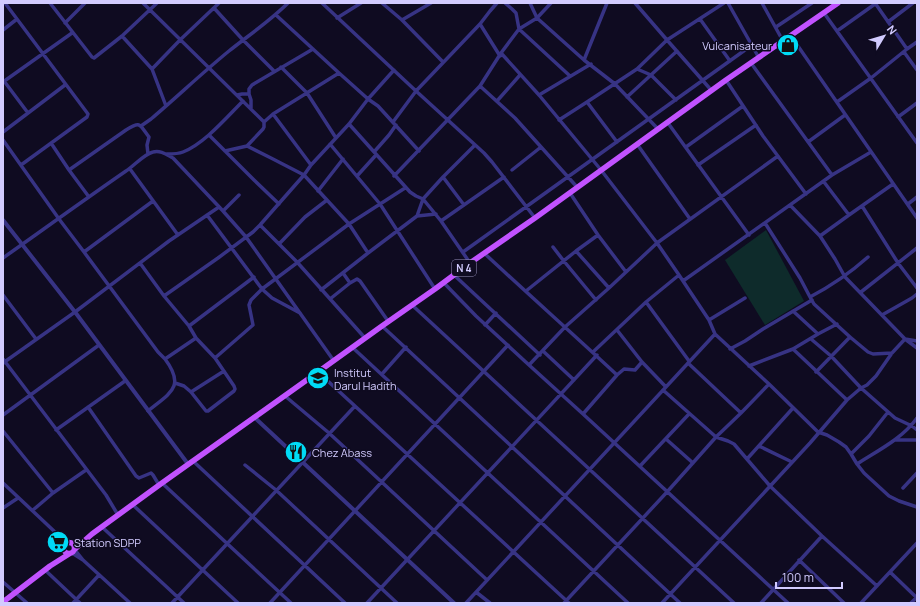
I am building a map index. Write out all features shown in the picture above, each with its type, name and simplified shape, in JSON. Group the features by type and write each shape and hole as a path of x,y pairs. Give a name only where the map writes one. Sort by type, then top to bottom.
{"main road":[{"name":"N 4","path":"3,602 70,549 668,123 726,80 824,13 834,4"}],"street":[{"path":"5,3 88,114 87,117 21,165"},
{"path":"50,3 92,58 122,36 157,3"},
{"path":"65,23 85,3"},
{"path":"143,3 264,122"},
{"path":"152,69 219,3"},
{"path":"141,126 243,40 276,15 288,3"},
{"path":"322,3 492,162 535,218"},
{"path":"337,18 361,3"},
{"path":"382,3 402,20 443,62"},
{"path":"402,20 431,3"},
{"path":"357,176 389,135 394,123 416,91 480,24 497,3"},
{"path":"505,3 516,13 519,29 570,76"},
{"path":"530,3 537,18 584,60 615,84 658,130"},
{"path":"394,176 480,86 519,29 537,18 551,3"},
{"path":"584,60 607,3"},
{"path":"635,3 712,91"},
{"path":"559,120 615,84 636,69 667,40 724,3"},
{"path":"728,3 759,58"},
{"path":"762,3 783,41"},
{"path":"776,27 812,3"},
{"path":"837,31 875,3 906,50 917,70"},
{"path":"888,22 913,3"},
{"path":"214,8 274,71"},
{"path":"824,13 917,143"},
{"path":"276,15 374,103 419,151"},
{"path":"3,30 17,19"},
{"path":"700,19 730,61"},
{"path":"480,24 500,55 539,96 601,170 679,275 709,320 715,334 818,432 827,435 846,447 864,473 889,496 917,507"},
{"path":"28,113 4,81 72,33"},
{"path":"122,36 152,69 166,106"},
{"path":"790,36 917,218"},
{"path":"837,102 917,42"},
{"path":"463,252 752,45"},
{"path":"251,109 249,89 252,85 313,48"},
{"path":"627,97 677,51"},
{"path":"751,63 832,176"},
{"path":"539,96 591,64"},
{"path":"281,67 307,93 336,138"},
{"path":"636,69 651,75 676,100"},
{"path":"164,296 232,248 260,225 311,165 349,124 368,99 394,70"},
{"path":"225,151 247,146 263,129 264,122 273,114 339,73"},
{"path":"497,102 520,75"},
{"path":"726,80 756,125 806,194"},
{"path":"3,132 65,85"},
{"path":"480,86 515,118 578,187"},
{"path":"237,96 249,94"},
{"path":"165,154 184,152 198,144 243,101"},
{"path":"588,102 617,142"},
{"path":"898,116 917,103"},
{"path":"686,148 743,106"},
{"path":"273,114 311,165"},
{"path":"808,142 845,115"},
{"path":"668,123 749,235"},
{"path":"69,170 126,130 138,124 149,137 147,144 148,154"},
{"path":"349,124 405,188 412,194 424,199 470,263"},
{"path":"698,165 756,125"},
{"path":"209,135 279,204"},
{"path":"3,140 59,219 171,367 175,376 175,383 172,390 148,411"},
{"path":"51,143 88,197"},
{"path":"330,144 380,204 435,289"},
{"path":"637,144 690,219"},
{"path":"417,216 424,199 443,177 475,145"},
{"path":"247,146 304,175 349,224 368,253"},
{"path":"512,170 542,148"},
{"path":"3,258 130,169 148,154 156,151 162,152 173,158 246,237 334,360"},
{"path":"683,281 832,176 871,152"},
{"path":"529,365 565,327 656,243 778,156"},
{"path":"318,191 342,159"},
{"path":"130,169 178,236"},
{"path":"443,177 464,205"},
{"path":"441,221 504,177"},
{"path":"824,182 849,215"},
{"path":"820,236 893,184"},
{"path":"215,358 253,325 249,305 262,289 349,224 405,188"},
{"path":"570,193 598,235 626,272"},
{"path":"223,211 239,195"},
{"path":"908,204 917,197"},
{"path":"279,244 301,220 327,200"},
{"path":"84,252 153,201"},
{"path":"790,205 820,236 845,277 905,339 917,348"},
{"path":"862,206 898,264 917,288"},
{"path":"118,515 106,495 4,361 36,340 219,207"},
{"path":"321,290 417,216 436,214"},
{"path":"207,215 262,289 272,298 301,313"},
{"path":"3,220 75,312 148,411 190,463 252,516 345,603"},
{"path":"765,223 800,278 814,304 837,324 850,338 868,352 873,354 892,353"},
{"path":"260,225 297,262 365,338"},
{"path":"526,291 563,260 598,235"},
{"path":"553,247 596,300"},
{"path":"861,292 917,248"},
{"path":"576,250 609,288"},
{"path":"484,253 617,375"},
{"path":"730,349 793,312 845,277 868,257"},
{"path":"140,263 164,296 189,326 196,338 215,358 236,389 206,411 191,392 184,386 175,383"},
{"path":"343,273 350,283"},
{"path":"454,275 540,355"},
{"path":"593,352 646,302 679,275"},
{"path":"189,326 254,278"},
{"path":"330,299 357,279 360,281 388,321"},
{"path":"444,283 508,346 788,603"},
{"path":"882,315 917,294"},
{"path":"3,295 36,340"},
{"path":"709,320 745,298"},
{"path":"646,302 688,362 741,413"},
{"path":"412,305 734,603"},
{"path":"793,312 818,334"},
{"path":"485,324 496,313"},
{"path":"748,366 793,349 837,324"},
{"path":"382,326 680,603"},
{"path":"617,330 642,362 689,414 716,437 728,440 734,444 770,486 877,586"},
{"path":"466,603 715,334"},
{"path":"165,359 196,338"},
{"path":"810,338 831,356 861,388 888,412 895,418 917,430"},
{"path":"816,372 850,338"},
{"path":"905,339 917,341"},
{"path":"662,603 810,443 847,400 876,376 892,353 905,339"},
{"path":"3,415 99,345"},
{"path":"270,603 508,346"},
{"path":"352,347 628,603"},
{"path":"382,374 406,347"},
{"path":"793,349 847,400"},
{"path":"543,351 574,380"},
{"path":"367,603 597,356"},
{"path":"583,414 617,375 624,369 635,370 642,362"},
{"path":"191,392 224,371"},
{"path":"318,372 566,602 716,437 769,384"},
{"path":"56,430 126,381"},
{"path":"284,396 329,433 487,580"},
{"path":"172,603 354,406"},
{"path":"88,407 136,476 139,478 151,473 161,484 291,603"},
{"path":"747,459 793,408"},
{"path":"851,454 870,436 888,412"},
{"path":"640,466 689,414"},
{"path":"254,417 454,603"},
{"path":"857,464 896,440 912,426 917,418"},
{"path":"3,431 53,493"},
{"path":"666,439 693,463"},
{"path":"896,440 917,440"},
{"path":"760,446 792,462"},
{"path":"245,465 276,490 397,603"},
{"path":"33,510 53,493 86,470"},
{"path":"902,488 917,473"},
{"path":"3,483 33,510 70,549 130,603"},
{"path":"3,508 18,498"},
{"path":"133,504 238,603"},
{"path":"102,527 184,603"},
{"path":"760,603 822,536"},
{"path":"861,603 916,544"},
{"path":"799,560 844,603"},
{"path":"45,570 80,603"},
{"path":"890,572 917,598 911,603"},
{"path":"73,603 99,575"},
{"path":"3,582 27,603"},
{"path":"476,592 490,603"}],"green space":[{"path":"766,230 804,301 765,325 725,260"}],"place":[{"name":"Vulcanisateur","path":"788,45"},
{"name":"Institut Darul Hadith","path":"318,378"},
{"name":"Chez Abass","path":"296,452"},
{"name":"Station SDPP","path":"58,542"}]}
